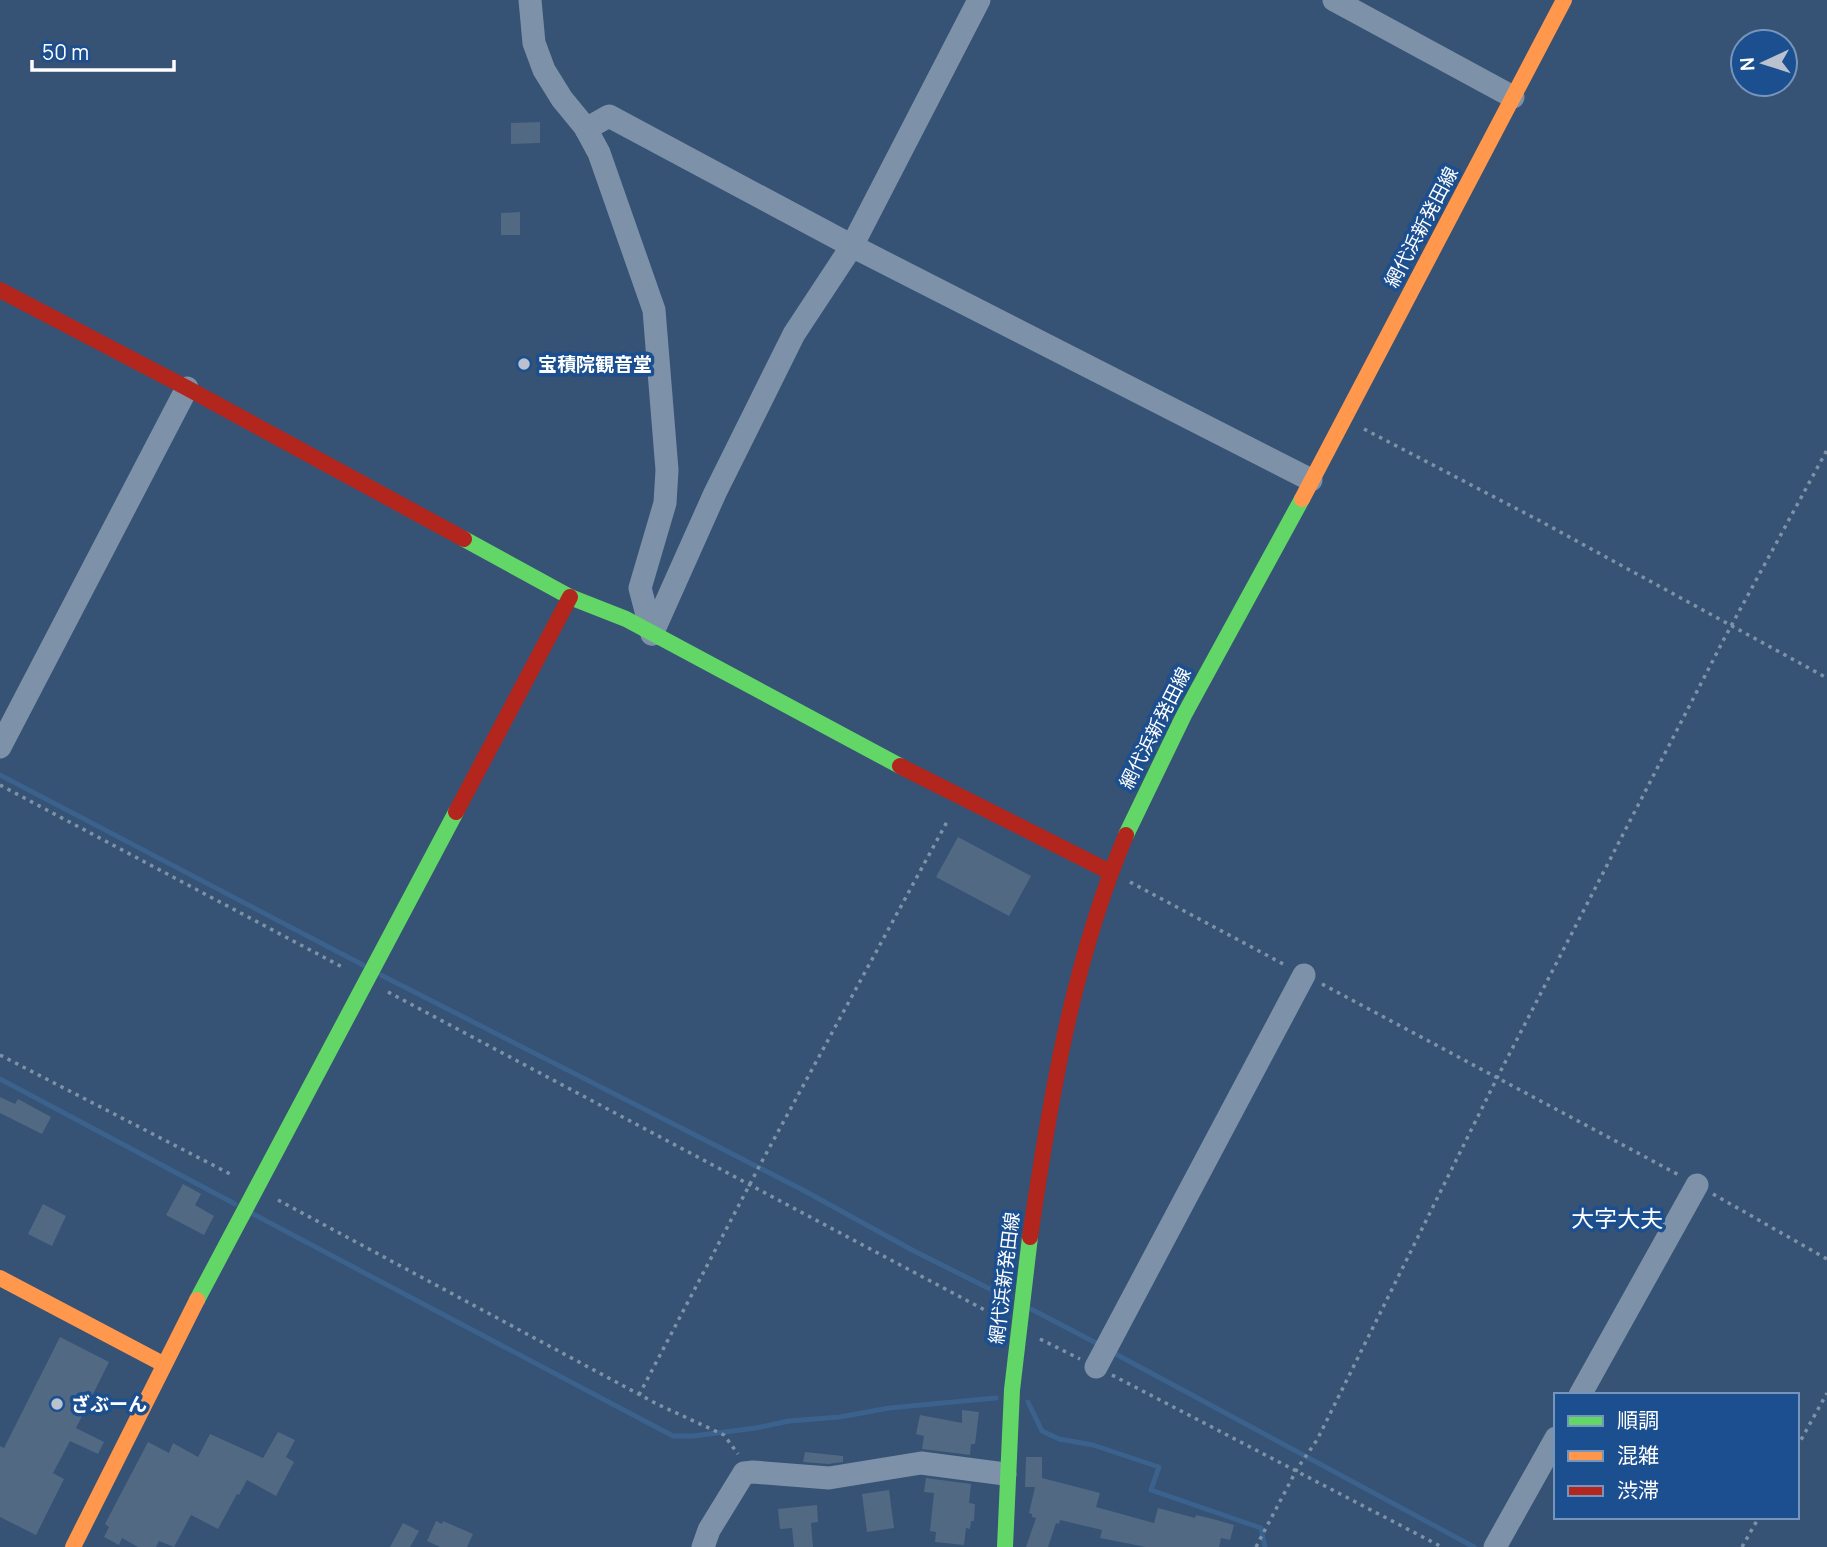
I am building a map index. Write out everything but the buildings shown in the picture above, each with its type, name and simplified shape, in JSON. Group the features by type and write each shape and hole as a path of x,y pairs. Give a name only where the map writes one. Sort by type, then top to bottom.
{"street":[{"path":"530,0 534,43 544,70 562,99 586,129 599,153 654,310 667,470 664,503 640,588 652,634"},
{"path":"652,634 715,493 794,334 852,246 979,0"},
{"path":"1334,0 1513,97"},
{"name":"網代浜新発田線","path":"1005,1547 1005,1474 1029,1236 1055,1084 1079,974 1110,872 1158,762 1311,480 1564,0"},
{"path":"586,129 608,116 852,246 1311,480"},
{"path":"0,290 187,388 570,597 626,619 960,798 1110,872"},
{"path":"0,747 187,388"},
{"path":"73,1547 163,1364 570,597"},
{"path":"1096,1367 1304,975"},
{"path":"1581,1393 1697,1185"},
{"path":"0,1278 163,1364"},
{"path":"1495,1547 1554,1442"},
{"path":"703,1547 709,1530 744,1473 829,1478 921,1463 1005,1474"}],"path":[{"path":"1343,419 1542,522 1827,678"},
{"path":"1256,1547 1297,1469 1317,1440 1497,1078 1731,626 1827,450"},
{"path":"0,785 356,974"},
{"path":"639,1395 761,1163 960,798"},
{"path":"1110,872 1697,1185 1827,1259"},
{"path":"380,987 1018,1327 1297,1469 1442,1547"},
{"path":"0,1055 256,1188 639,1395 724,1435 753,1472"},
{"path":"1799,1443 1827,1393"},
{"path":"1742,1547 1758,1519"}],"waterway":[{"path":"0,775 363,965"},
{"path":"381,975 1010,1299"},
{"path":"0,1079 235,1204"},
{"path":"253,1214 673,1436 756,1428 889,1408 996,1398"},
{"path":"1031,1309 1100,1345"},
{"path":"1112,1352 1474,1547"},
{"path":"1028,1402 1042,1431 1059,1439 1093,1445 1159,1467 1151,1490 1261,1528 1265,1547"}],"traffic: fast":[{"path":"1126,835 1184,715 1302,499"},
{"path":"464,539 570,597 626,619 900,766"},
{"path":"197,1300 456,812"},
{"path":"1005,1547 1012,1390 1030,1237"}],"traffic: slow":[{"path":"1302,499 1564,0"},
{"path":"0,1278 163,1364"},
{"path":"73,1547 197,1300"}],"traffic: jam":[{"path":"0,290 464,539"},
{"path":"456,812 570,597"},
{"path":"900,766 1110,872"},
{"path":"1030,1237 1055,1083 1077,982 1107,883 1126,835"}],"place":[{"name":"宝積院観音堂","path":"524,364"},
{"name":"ざぶーん","path":"57,1404"}],"district":[{"name":"大字大夫","path":"1617,1218"}]}
